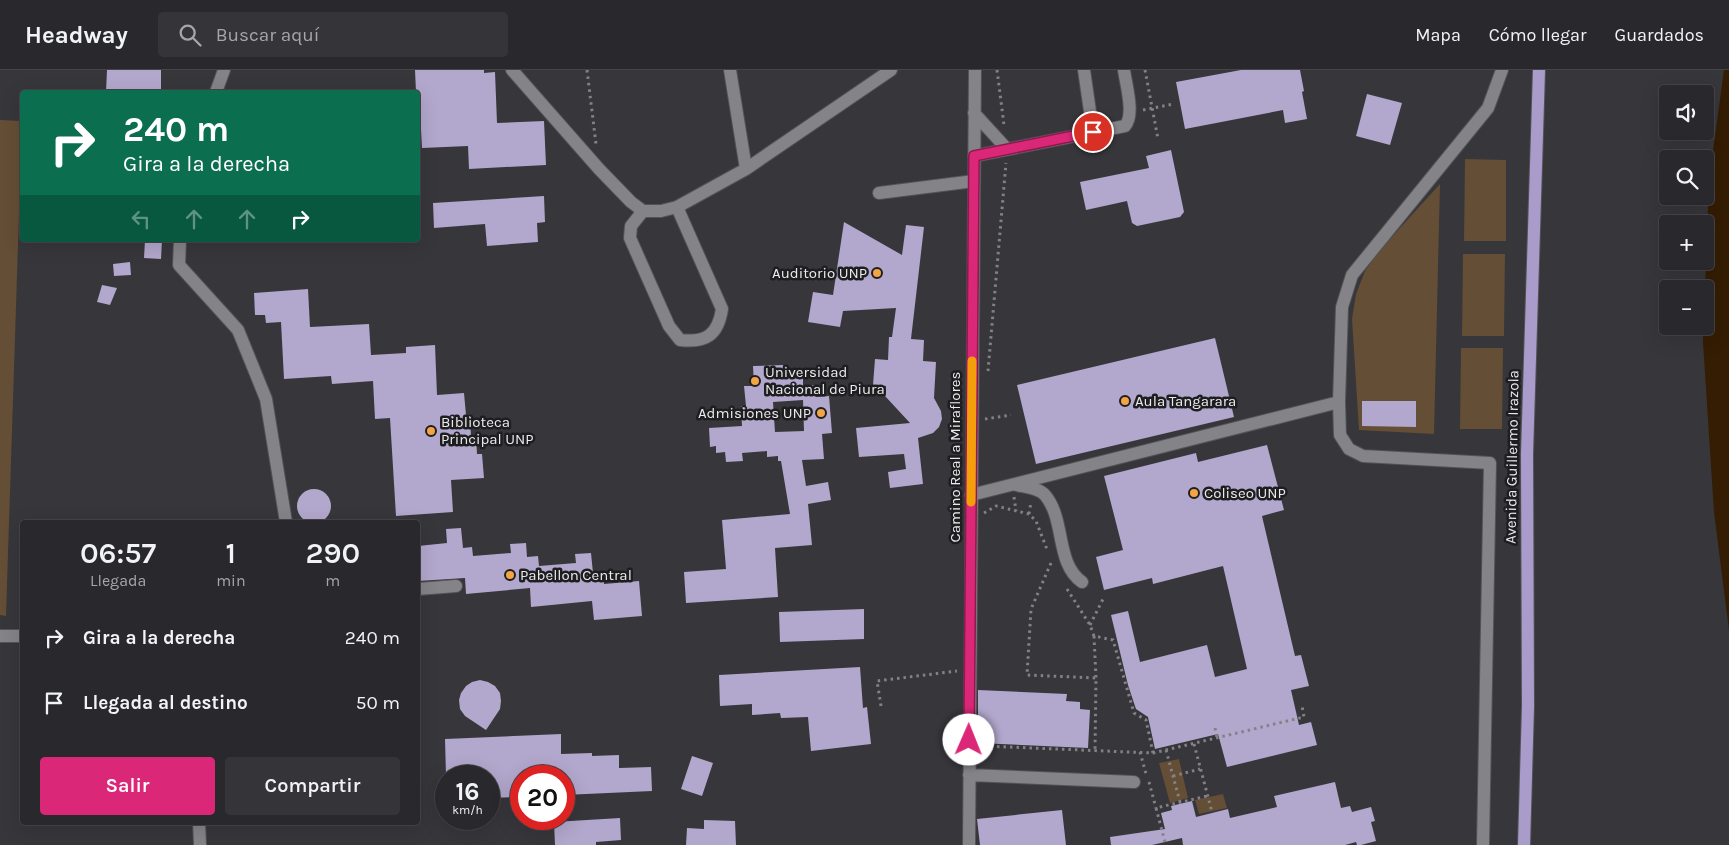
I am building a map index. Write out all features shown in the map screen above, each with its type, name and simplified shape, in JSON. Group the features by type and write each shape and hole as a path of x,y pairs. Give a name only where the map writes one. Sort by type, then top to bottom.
{"main road":[{"name":"Avenida Guillermo Irazola","path":"1524,845 1528,706 1527,454 1539,70"}],"lane":[{"path":"217,90 224,70"},
{"path":"512,70 599,169 631,202 643,211 660,211 677,207 746,169 891,70"},
{"path":"730,70 746,169"},
{"name":"Camino Real a Miraflores","path":"969,845 975,70"},
{"path":"1084,70 1093,132"},
{"path":"974,156 1125,126 1130,121 1130,113 1124,70"},
{"path":"1483,845 1490,463 1363,456 1349,448 1340,435 1339,402 1342,307 1352,275 1488,108 1502,70"},
{"path":"974,113 1007,150"},
{"path":"879,193 974,181"},
{"path":"643,211 631,226 630,238 669,326 680,340 695,341 710,336 720,324 722,309 677,207"},
{"path":"180,242 179,265 238,330 266,399 286,520"},
{"path":"971,495 1339,402"},
{"path":"1011,484 1034,488 1044,494 1055,517 1068,567 1074,577 1082,582"},
{"path":"420,589 456,586"},
{"path":"0,636 20,636"},
{"path":"969,774 1134,782"},
{"path":"199,825 200,845"}],"path":[{"path":"588,70 599,169"},
{"path":"988,371 1007,150 997,70"},
{"path":"1147,70 1158,139"},
{"path":"1130,113 1174,104"},
{"path":"985,410 984,419 1011,415"},
{"path":"977,517 996,506 1029,514 1036,520 1051,563 1056,571"},
{"path":"1051,563 1032,609 1027,675 1096,678"},
{"path":"1066,586 1094,636 1096,750"},
{"path":"1090,626 1103,599"},
{"path":"1094,636 1113,640 1134,713 1146,720 1153,753"},
{"path":"881,706 877,682 970,669"},
{"path":"984,746 1153,753 1304,717 1302,706"},
{"path":"1215,728 1217,738"},
{"path":"1194,744 1212,812"},
{"path":"1166,750 1180,802"},
{"path":"1173,776 1200,769"},
{"path":"1164,842 1156,808 1207,796"}],"shaded area":[{"path":"1724,70 1729,70 1729,630 1714,512 1703,342 1703,335 1714,335 1714,280 1705,280 1706,270 1714,270 1714,215 1708,215 1708,205 1714,205 1713,150"},
{"path":"0,120 20,121 20,183 6,616 0,615"},
{"path":"1465,159 1506,160 1506,241 1464,241"},
{"path":"1440,184 1434,434 1359,430 1352,319 1356,294 1365,271 1378,252"},
{"path":"1463,254 1505,254 1504,336 1462,336"},
{"path":"1461,348 1503,348 1502,429 1460,429"},
{"path":"1179,759 1188,798 1170,803 1159,763"},
{"path":"1223,794 1227,808 1199,814 1195,800"}],"building":[{"path":"107,70 161,70 161,90 106,90"},
{"path":"415,70 484,70 484,73 495,72 497,123 544,121 546,165 469,169 468,146 422,148 420,90 416,90"},
{"path":"1241,70 1300,70 1307,119 1285,123 1283,110 1185,129 1176,82"},
{"path":"1367,94 1402,103 1390,145 1356,136"},
{"path":"1171,150 1184,212 1180,217 1137,226 1132,223 1127,201 1086,210 1080,182 1149,168 1146,156"},
{"path":"544,196 545,222 537,223 538,242 487,246 485,224 434,228 433,203"},
{"path":"844,222 902,255 906,225 924,227 911,339 924,340 923,361 936,362 934,398 941,411 942,419 939,427 933,433 918,438 923,484 890,488 888,472 906,469 904,454 859,457 856,428 910,423 885,396 886,386 873,385 875,359 888,360 889,337 892,337 896,308 843,311 840,327 808,322 813,292 833,295"},
{"path":"145,242 162,242 161,259 144,258"},
{"path":"130,262 131,275 114,276 113,264"},
{"path":"102,285 117,288 110,305 97,302"},
{"name":"Biblioteca Principal UNP","path":"308,289 310,327 369,324 371,355 406,353 406,347 435,345 437,395 464,393 466,415 470,415 471,437 476,437 477,454 482,454 484,478 451,480 453,512 396,516 390,418 375,419 373,381 332,384 331,376 284,379 281,322 266,323 265,315 255,315 254,293"},
{"name":"Aula Tangarara","path":"1215,338 1234,417 1036,464 1017,385"},
{"path":"783,365 783,372 791,371 791,379 803,378 803,386 816,385 816,397 829,396 832,433 822,434 824,459 802,460 806,486 828,482 831,500 808,504 812,545 775,548 778,597 686,603 684,572 726,569 722,520 790,514 781,461 778,461 778,456 767,457 767,451 742,453 743,461 726,462 725,452 716,453 716,446 710,447 709,428 742,426 741,406 746,406 744,386 754,386 753,366","holes":["803,400 804,431 775,432 773,402"]},
{"path":"1362,401 1416,401 1416,427 1362,426"},
{"path":"1267,445 1284,510 1262,516 1295,656 1301,655 1309,686 1291,690 1299,725 1311,722 1317,745 1227,767 1218,734 1155,749 1148,717 1136,709 1128,685 1111,615 1128,611 1140,662 1207,645 1215,677 1247,669 1223,566 1153,584 1152,578 1104,590 1096,557 1123,550 1104,476 1196,453 1198,462"},
{"path":"307,490 321,490 330,499 330,513 324,520 304,520 298,513 298,499"},
{"name":"Pabellon Central","path":"461,528 463,548 472,547 473,556 511,553 510,544 526,543 527,557 538,556 539,566 576,563 575,554 591,553 593,573 603,572 604,584 639,581 642,616 594,620 592,601 531,607 530,588 466,594 465,578 420,581 420,546 447,543 446,529"},
{"path":"864,609 864,639 780,642 779,612"},
{"path":"860,667 863,708 867,707 871,744 811,751 808,717 781,718 780,713 752,715 752,704 720,706 719,675"},
{"path":"480,680 495,686 500,693 501,701 500,709 486,730 465,716 460,709 459,700 461,693 466,686"},
{"path":"978,690 1067,694 1066,701 1080,702 1080,709 1090,710 1088,748 978,743"},
{"path":"561,734 561,754 592,753 592,756 619,755 619,768 651,767 652,791 575,794 575,765 510,765 510,797 500,798 500,765 446,765 445,739"},
{"path":"692,756 713,763 702,796 681,789"},
{"path":"1335,782 1341,808 1350,806 1352,812 1371,807 1375,821 1371,822 1376,841 1361,845 1357,845 1356,842 1345,845 1183,845 1182,838 1152,845 1111,845 1110,837 1165,829 1161,813 1172,810 1171,806 1192,801 1196,817 1228,809 1230,818 1277,807 1274,796"},
{"path":"1062,810 1066,845 980,845 977,819"},
{"path":"620,818 621,840 596,842 596,845 555,845 554,830 575,830 575,821"},
{"path":"704,820 735,821 736,845 686,845 687,828 704,829"}],"slow traffic":[{"path":"971,502 972,361"}],"place":[{"name":"Auditorio UNP","path":"877,273"},
{"name":"Universidad Nacional de Piura","path":"755,381"},
{"name":"Aula Tangarara","path":"1125,401"},
{"name":"Admisiones UNP","path":"821,413"},
{"name":"Biblioteca Principal UNP","path":"431,431"},
{"name":"Coliseo UNP","path":"1194,493"},
{"name":"Pabellon Central","path":"510,575"}],"route":[{"path":"969,740 974,156 1093,132"}]}
